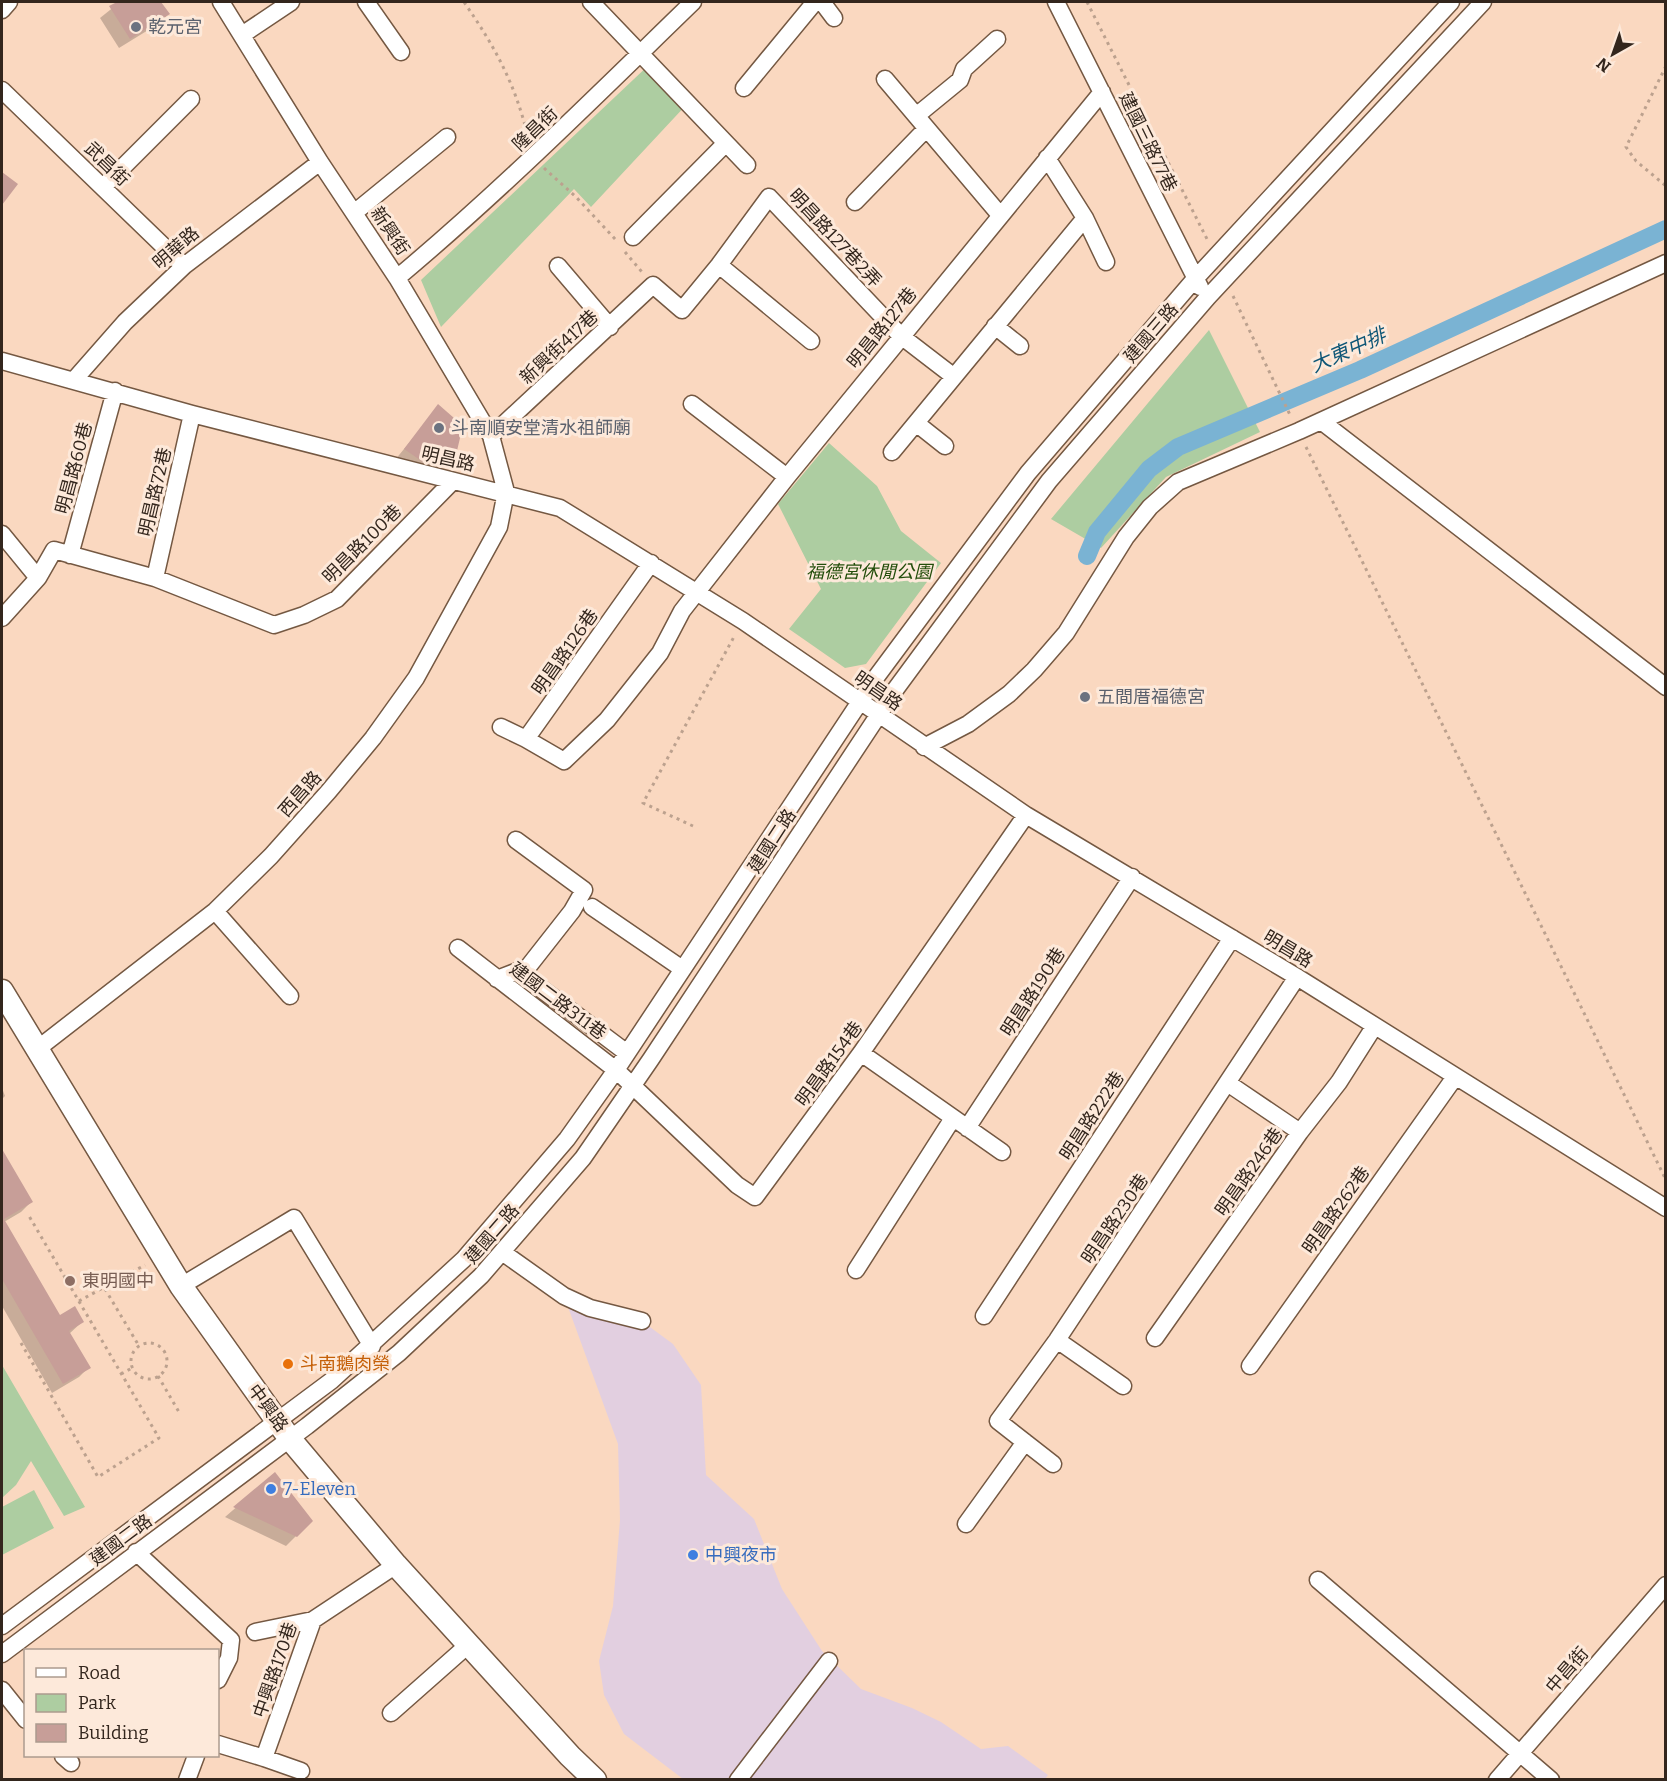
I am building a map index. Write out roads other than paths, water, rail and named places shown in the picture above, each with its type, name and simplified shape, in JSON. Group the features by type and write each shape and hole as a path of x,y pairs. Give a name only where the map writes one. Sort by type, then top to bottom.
{"main road":[{"name":"中興路","path":"3,999 181,1286 283,1430 396,1565 595,1779"}],"street":[{"path":"2,10 9,2"},
{"name":"新興街","path":"221,2 320,162 397,278 491,436 506,492"},
{"path":"242,35 291,2"},
{"path":"366,2 401,52"},
{"path":"591,2 747,165"},
{"name":"隆昌街","path":"397,278 468,219 534,159 693,2"},
{"path":"744,88 815,2"},
{"path":"822,2 834,18"},
{"name":"建國三路77巷","path":"1056,2 1194,280 1208,297"},
{"name":"建國三路","path":"860,701 1028,473 1194,280 1451,2"},
{"name":"建國三路","path":"878,715 1049,481 1227,276 1483,2"},
{"path":"855,202 921,123 960,81 964,69 997,39"},
{"path":"885,79 1000,215"},
{"name":"武昌街","path":"2,90 184,266"},
{"name":"明昌路127巷","path":"526,739 564,761 607,720 660,653 682,611 787,477 1102,92"},
{"path":"103,187 191,99"},
{"path":"354,213 447,137"},
{"path":"633,237 725,144"},
{"path":"1047,158 1085,218 1106,262"},
{"name":"明華路","path":"74,380 125,322 184,266 320,162"},
{"name":"明昌路127巷2弄","path":"719,265 769,197 901,336 953,376"},
{"path":"892,452 1085,218"},
{"path":"924,747 968,724 1009,694 1034,670 1066,633 1126,537 1150,507 1178,482 1322,421 1665,263"},
{"path":"719,265 811,341"},
{"name":"新興街417巷","path":"491,436 610,327 652,285 682,310 719,265"},
{"path":"558,266 610,327"},
{"path":"995,326 1020,346"},
{"name":"明昌路","path":"2,361 192,414 561,507 743,621 1026,815 1297,977 1665,1208"},
{"name":"明昌路60巷","path":"70,555 115,392"},
{"path":"692,404 787,477"},
{"name":"明昌路72巷","path":"155,578 192,414"},
{"path":"1322,421 1665,687"},
{"path":"916,423 945,446"},
{"name":"明昌路100巷","path":"70,555 155,578 274,625 337,599 453,481"},
{"name":"西昌路","path":"36,1050 215,910 271,856 322,800 374,738 416,678 499,527 506,492"},
{"path":"2,534 38,578"},
{"path":"2,618 38,578 54,550 70,555"},
{"name":"明昌路126巷","path":"526,739 651,563"},
{"name":"建國二路","path":"2,1654 136,1552 283,1430 331,1381 372,1346 464,1259 567,1138 616,1070 681,968 860,701"},
{"name":"建國二路","path":"2,1626 283,1430 399,1353 481,1276 583,1158 878,715"},
{"path":"501,727 526,739"},
{"name":"明昌路154巷","path":"632,1086 737,1185 755,1197 861,1053 1026,815"},
{"path":"497,979 528,967 572,911 584,890 516,840"},
{"name":"明昌路190巷","path":"967,1128 1132,877"},
{"path":"592,907 681,968"},
{"path":"215,910 290,996"},
{"name":"明昌路222巷","path":"984,1316 1232,938"},
{"name":"建國二路311巷","path":"458,948 616,1070 632,1086"},
{"name":"明昌路230巷","path":"1053,1464 998,1421 1058,1340 1229,1084 1297,977"},
{"path":"542,989 627,1053"},
{"name":"明昌路246巷","path":"1155,1338 1300,1132 1339,1082 1374,1027"},
{"path":"861,1053 1002,1152"},
{"name":"明昌路262巷","path":"1250,1366 1455,1077"},
{"path":"1229,1084 1300,1132"},
{"path":"856,1270 953,1118"},
{"path":"181,1286 294,1218 372,1346"},
{"path":"502,1252 564,1296 590,1308 642,1321"},
{"path":"1058,1340 1123,1386"},
{"path":"966,1524 1025,1442"},
{"path":"136,1552 231,1640 230,1658 219,1678"},
{"name":"中興路170巷","path":"264,1758 313,1620 396,1565"},
{"path":"1318,1580 1551,1779"},
{"name":"中昌街","path":"1497,1779 1665,1585"},
{"path":"255,1632 313,1620"},
{"path":"391,1713 468,1645"},
{"path":"738,1779 829,1661"},
{"path":"2,1690 24,1718"},
{"path":"219,1743 301,1771"},
{"path":"188,1779 195,1757"}],"waterway":[{"name":"大東中排","path":"1087,556 1097,532 1149,469 1178,447 1360,370 1666,229"}],"place":[{"name":"乾元宮","path":"136,27"},
{"name":"斗南順安堂清水祖師廟","path":"439,428"},
{"name":"五間厝福德宮","path":"1085,697"},
{"name":"東明國中","path":"70,1281"},
{"name":"斗南鵝肉榮","path":"288,1364"},
{"name":"7-Eleven","path":"271,1489"},
{"name":"中興夜市","path":"693,1555"}],"park label":[{"name":"福德宮休閒公園","path":"869,572"}]}
